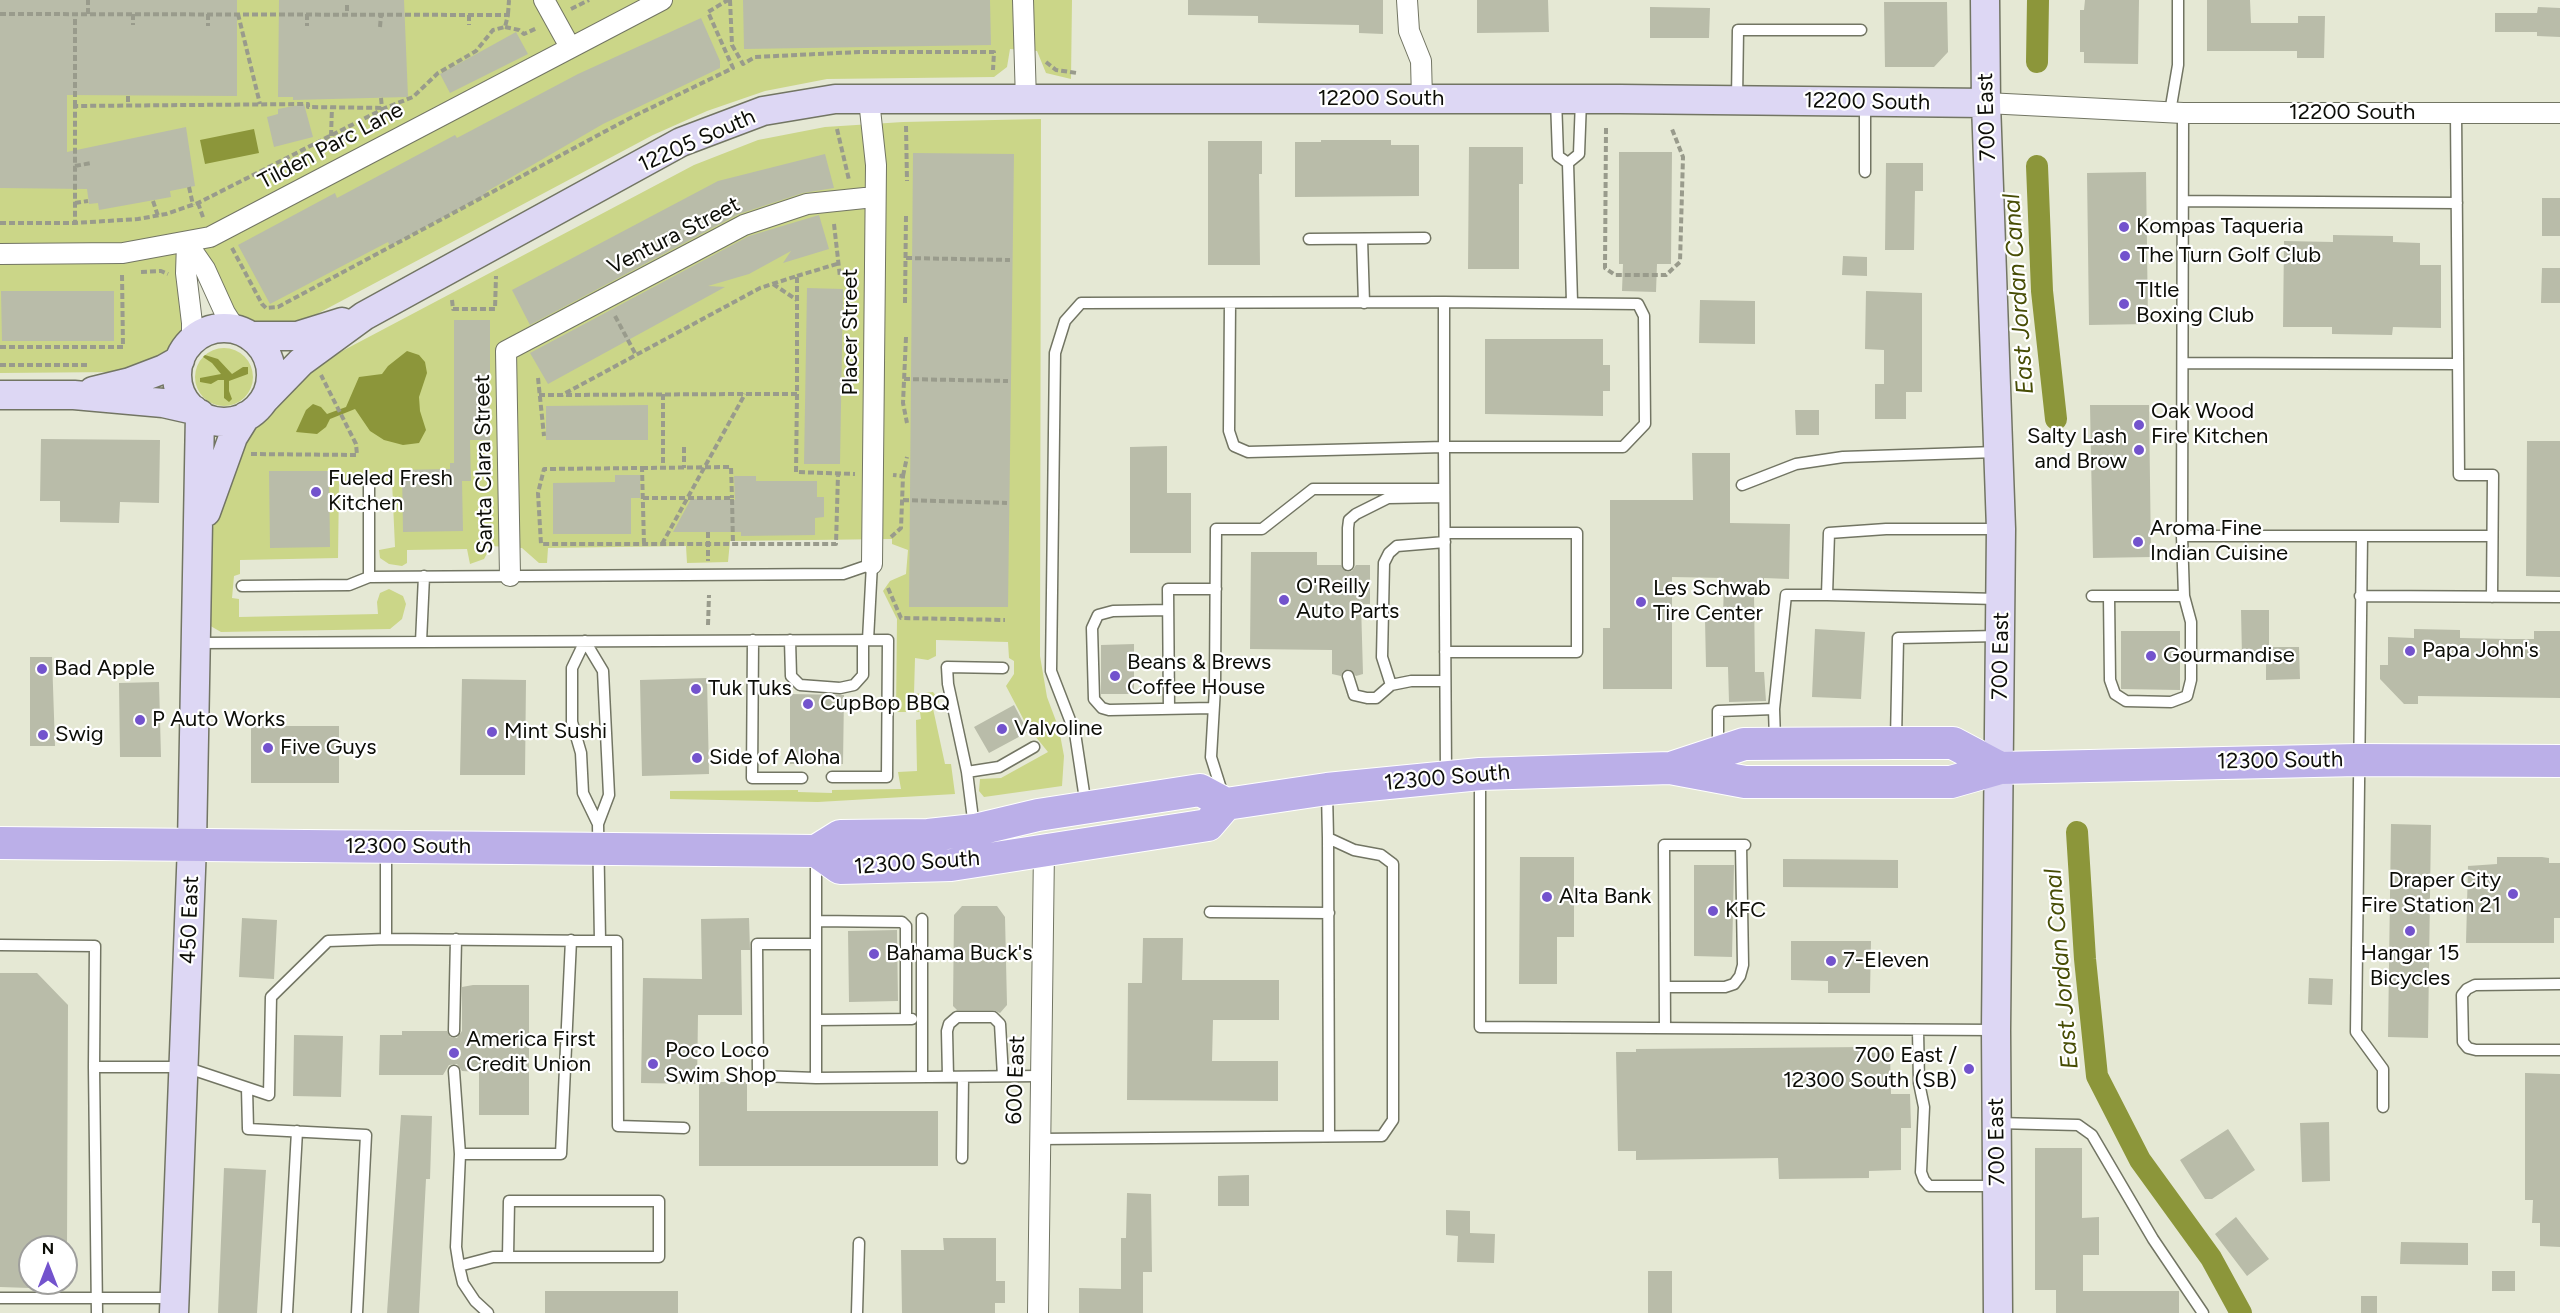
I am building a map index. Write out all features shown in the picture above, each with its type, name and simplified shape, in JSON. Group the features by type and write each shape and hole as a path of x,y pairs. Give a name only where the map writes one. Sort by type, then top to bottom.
{"main road":[{"name":"12300 South","path":"1670,768 1744,744 1953,743 2000,768"},
{"name":"12300 South","path":"816,851 840,836 928,835 975,830 1086,808 1200,790 1226,804 1327,789 1480,774 1670,768 1745,782 1951,782 2000,768 2358,759 2560,761"},
{"name":"12300 South","path":"0,843 386,847 599,836 816,851 840,868 951,865 1208,825 1226,804"}],"street":[{"path":"544,0 570,47"},
{"path":"1023,0 1026,101"},
{"path":"1407,0 1409,31 1421,61 1422,99"},
{"name":"700 East","path":"1985,0 1986,103 2001,530 1996,1030 1998,1313"},
{"name":"Tilden Parc Lane","path":"0,254 123,253 210,237 653,2"},
{"name":"12205 South","path":"256,407 301,362 364,316 681,142 763,111 835,99 1026,101 1173,99"},
{"name":"12200 South","path":"1173,99 1737,100 1986,103 2176,113 2560,113"},
{"name":"Placer Street","path":"869,100 876,165 872,564"},
{"name":"Ventura Street","path":"506,351 744,225 807,204 874,197"},
{"path":"0,395 74,395 163,403 224,422 256,407 271,383 271,367 266,352 243,333 225,313 205,269 187,243"},
{"path":"187,243 186,350 177,374 179,388 197,412"},
{"name":"12205 South","path":"243,333 297,336 364,316"},
{"path":"74,395 130,382 164,369 210,330 226,327 243,333"},
{"name":"Santa Clara Street","path":"506,351 510,576"},
{"name":"450 East","path":"199,528 233,437 256,407"},
{"name":"450 East","path":"175,1306 192,845 195,572 199,528 197,412"},
{"name":"600 East","path":"1038,1313 1044,849"}],"lane":[{"path":"2109,596 2110,680 2115,694 2126,701 2170,702 2187,696 2191,680 2191,622 2184,596 2182,536 2182,201 2176,113 2178,0"},
{"path":"1737,100 1738,30 1861,30"},
{"path":"1568,164 1558,156 1569,99"},
{"path":"1569,99 1579,154 1568,164 1572,302"},
{"path":"1864,171 1865,102"},
{"path":"2456,113 2459,475 2493,475 2493,597"},
{"path":"2182,201 2457,203"},
{"path":"1309,239 1425,238"},
{"path":"1362,239 1364,303"},
{"path":"1444,302 1446,777"},
{"path":"1086,808 1075,733 1051,671 1055,353 1065,321 1081,303 1572,302 1638,304 1644,316 1645,424 1623,447 1444,447 1248,452 1234,446 1229,431 1230,303"},
{"path":"2182,363 2458,364"},
{"path":"1742,485 1796,464 1844,457 1999,452"},
{"path":"369,487 369,577"},
{"path":"1226,804 1211,757 1216,529 1262,529 1313,489 1444,493"},
{"path":"1348,565 1349,520 1356,514 1388,498 1444,493"},
{"path":"1827,594 1828,533 1886,529 2001,530"},
{"path":"1391,685 1382,657 1384,563 1389,553 1397,546 1445,538 1577,533 1577,652 1445,652"},
{"path":"2182,536 2493,536"},
{"path":"2361,536 2356,1032 2383,1069 2383,1107"},
{"path":"242,586 349,585 369,577 843,574 872,564 863,675 854,685 840,688 800,685 791,676 790,640"},
{"path":"421,642 423,576"},
{"path":"1169,709 1168,589 1216,589"},
{"path":"1775,744 1774,709 1786,594 2001,599"},
{"path":"2092,596 2184,596"},
{"path":"2360,596 2560,597"},
{"path":"1168,610 1113,611 1098,615 1092,628 1092,694 1097,704 1108,710 1213,708"},
{"path":"1896,743 1898,638 2001,636"},
{"path":"753,640 752,778 802,778"},
{"path":"195,643 888,640 887,777 832,777"},
{"path":"585,641 603,671 609,795 599,836 600,941"},
{"path":"585,641 572,668 572,722 581,753 583,794 599,836"},
{"path":"975,830 967,772 949,692 947,667 1003,668"},
{"path":"1348,676 1351,690 1360,697 1376,698 1391,685 1410,681 1445,681"},
{"path":"1718,752 1718,711 1774,709"},
{"path":"967,772 999,767 1034,747"},
{"path":"1480,774 1480,1027 1996,1030"},
{"path":"1327,789 1329,1136"},
{"path":"1039,1139 1382,1136 1393,1120 1393,864 1381,855 1354,850 1328,838"},
{"path":"1665,987 1725,987 1734,984 1740,976 1743,965 1743,845 1664,845 1665,1028"},
{"path":"386,847 386,939"},
{"path":"816,851 816,1078"},
{"path":"1210,912 1329,913"},
{"path":"922,919 922,1077"},
{"path":"816,921 902,922 906,926 906,1019"},
{"path":"93,1067 185,1067 269,1095 271,997 328,941 456,939 617,941 618,1126 684,1128"},
{"path":"454,1031 456,939"},
{"path":"460,1154 561,1154 571,940"},
{"path":"816,944 757,944 758,1076 816,1078 1041,1076"},
{"path":"0,945 95,946 93,1067 97,1313"},
{"path":"2560,984 2475,985 2467,988 2462,995 2463,1042 2468,1048 2476,1050 2560,1050"},
{"path":"948,1077 947,1031 949,1024 957,1017 993,1017 1000,1024 1003,1076"},
{"path":"816,1020 922,1018"},
{"path":"1918,1030 1919,1083 1924,1107 1921,1172 1924,1180 1929,1186 1998,1186"},
{"path":"454,1071 460,1154 456,1247 463,1282 475,1301 488,1313"},
{"path":"962,1158 963,1077"},
{"path":"248,1088 248,1129 366,1135 357,1313"},
{"path":"1997,1123 2079,1125 2092,1135 2153,1239 2203,1313"},
{"path":"287,1313 297,1131"},
{"path":"459,1266 493,1257 508,1257 659,1257 659,1201 509,1201 508,1257"},
{"path":"857,1313 859,1243"},
{"path":"0,1298 97,1298 175,1306"}],"path":[{"path":"88,0 88,14"},
{"path":"505,27 509,0"},
{"path":"568,11 589,0"},
{"path":"232,248 262,304 266,308 278,307 632,117 733,68 708,12 729,0 732,45 742,64 755,57 859,52 994,52 993,70"},
{"path":"347,5 347,14"},
{"path":"0,14 508,15"},
{"path":"75,14 75,223"},
{"path":"133,14 133,25"},
{"path":"208,14 208,26"},
{"path":"238,14 260,104"},
{"path":"307,14 307,26"},
{"path":"380,27 381,15"},
{"path":"469,15 469,25"},
{"path":"0,223 75,223 158,216 196,204 383,108 412,97 438,73 476,51 493,30 505,27 524,34 539,27"},
{"path":"1043,59 1047,66 1056,70 1083,73"},
{"path":"67,75 75,75"},
{"path":"128,96 128,105"},
{"path":"202,96 203,104"},
{"path":"381,98 383,108"},
{"path":"75,106 302,102 332,107 383,108"},
{"path":"332,107 332,136"},
{"path":"906,126 907,181"},
{"path":"1605,128 1605,268 1615,275 1666,275 1680,262 1683,157 1672,129"},
{"path":"837,129 849,180"},
{"path":"67,152 75,152"},
{"path":"75,166 91,163"},
{"path":"189,187 204,221"},
{"path":"75,203 88,201"},
{"path":"153,201 158,216"},
{"path":"905,303 906,214"},
{"path":"834,224 840,278"},
{"path":"906,258 1010,260"},
{"path":"562,395 772,284 840,263"},
{"path":"0,347 123,347 120,274 161,271 170,276"},
{"path":"452,300 453,309 495,309 496,276"},
{"path":"797,276 796,472 855,474"},
{"path":"772,284 797,300"},
{"path":"613,311 636,355"},
{"path":"906,336 903,403 907,423"},
{"path":"0,365 99,365"},
{"path":"248,454 357,455 356,444 319,372"},
{"path":"538,378 544,436"},
{"path":"904,379 1008,381"},
{"path":"663,394 663,468"},
{"path":"662,544 745,394"},
{"path":"539,395 797,394"},
{"path":"684,447 684,468"},
{"path":"888,540 901,528 903,476 907,458"},
{"path":"541,544 538,494 544,469 731,467 734,544"},
{"path":"642,468 644,544"},
{"path":"532,544 836,544 838,474"},
{"path":"885,475 903,476"},
{"path":"643,498 732,498"},
{"path":"903,500 1007,503"},
{"path":"708,532 708,565"},
{"path":"888,588 901,618 1005,620"},
{"path":"708,625 709,594"}],"shaded area":[{"path":"0,0 1072,0 1071,79 1046,73 1037,51 1010,49 1007,67 994,77 827,79 765,91 707,111 653,135 300,323 250,336 187,244 186,347 118,372 0,373"},
{"path":"1041,119 1040,656 1047,697 1059,729 1064,756 1062,786 984,797 979,791 980,779 1001,778 1048,752 1027,726 1006,686 1014,674 1014,661 1009,658 1008,642 936,640 936,656 928,660 915,658 914,694 933,692 939,700 938,704 932,704 945,764 951,764 955,794 818,802 670,799 670,791 798,790 798,792 832,793 832,790 901,789 898,772 917,771 916,720 921,719 920,712 896,712 897,619 883,591 890,581 906,574 908,550 892,544 892,539 730,541 728,562 687,563 686,546 548,548 547,563 539,563 522,548 491,546 484,559 470,564 467,549 407,550 407,563 402,566 389,564 380,558 379,550 395,547 392,481 339,483 338,558 240,560 240,574 234,576 232,598 239,599 239,617 378,614 377,602 380,593 389,589 403,596 406,604 402,619 390,629 221,632 207,624 208,554 217,508 252,428 312,367 694,165 758,140 825,127 903,122"},
{"path":"254,129 259,153 205,164 200,140"},
{"path":"224,348 240,353 248,361 253,377 248,393 240,401 224,406 208,401 200,393 195,377 200,361 208,353"},
{"path":"407,351 419,355 425,362 427,373 419,397 420,411 426,430 419,443 403,445 384,440 370,431 355,409 330,419 326,427 317,434 296,432 306,410 313,404 321,407 327,414 346,407 359,377 382,374 388,366"},
{"path":"205,355 218,359 232,374 243,367 248,367 248,374 229,381 232,399 229,402 224,398 224,380 211,384 200,382 200,378 221,374 212,363 203,357"}],"building":[{"path":"0,0 237,0 237,96 67,95 67,152 186,127 195,186 170,191 171,197 99,210 98,203 89,204 87,189 0,188"},
{"path":"279,0 404,0 408,97 293,100 293,97 278,97"},
{"path":"743,0 990,0 991,45 744,49"},
{"path":"1188,0 1383,0 1383,34 1359,33 1359,25 1258,23 1258,16 1188,15"},
{"path":"1477,0 1548,0 1549,32 1477,33"},
{"path":"2085,0 2139,0 2138,64 2084,63 2084,52 2080,52 2080,10 2084,10"},
{"path":"2207,0 2250,0 2251,23 2298,23 2298,16 2325,16 2324,58 2297,58 2297,51 2207,51"},
{"path":"1884,2 1947,2 1948,52 1934,67 1885,67"},
{"path":"1650,7 1710,8 1709,38 1650,38"},
{"path":"2538,7 2560,8 2560,37 2537,36 2537,32 2495,32 2495,13 2537,13"},
{"path":"701,18 720,61 720,68 603,124 486,192 487,194 390,246 388,242 270,304 238,245 335,193 337,198 455,135 457,138 578,74"},
{"path":"516,32 528,54 450,93 440,74"},
{"path":"304,104 313,137 274,147 267,117 278,114 278,109"},
{"path":"1321,140 1391,140 1391,145 1419,145 1419,196 1295,197 1295,142 1321,142"},
{"path":"1208,141 1262,141 1262,174 1259,174 1260,265 1208,265"},
{"path":"1469,147 1523,147 1523,184 1519,184 1519,269 1468,269"},
{"path":"1619,152 1672,152 1671,264 1657,264 1656,292 1622,291 1623,264 1619,264"},
{"path":"913,153 1014,154 1008,607 909,607"},
{"path":"825,154 834,188 803,193 739,214 530,325 512,290 718,181"},
{"path":"1886,163 1923,163 1923,191 1915,191 1914,250 1885,250"},
{"path":"2146,172 2148,324 2089,325 2087,173"},
{"path":"2542,198 2560,198 2560,236 2542,236"},
{"path":"819,215 829,249 783,263 791,251 749,274 708,286 725,287 548,384 530,353 749,236"},
{"path":"2333,235 2393,236 2393,242 2420,243 2420,265 2441,265 2441,328 2393,327 2392,335 2332,334 2332,327 2283,327 2284,241 2333,242"},
{"path":"1843,256 1867,257 1867,276 1842,275"},
{"path":"2542,268 2560,268 2560,303 2541,303"},
{"path":"807,288 843,289 840,464 804,464"},
{"path":"1,291 114,291 114,341 2,341"},
{"path":"1866,291 1922,293 1922,392 1906,392 1906,419 1875,419 1875,384 1884,384 1884,350 1865,349"},
{"path":"1700,300 1755,301 1755,344 1699,343"},
{"path":"454,320 490,320 490,440 470,440 471,481 462,481 463,531 403,532 402,470 450,469 450,463 454,463"},
{"path":"1485,339 1603,339 1603,365 1610,365 1610,391 1603,391 1603,416 1485,414"},
{"path":"648,405 648,440 546,440 546,406"},
{"path":"2090,405 2149,405 2151,557 2093,558"},
{"path":"1795,410 1819,410 1819,435 1796,435"},
{"path":"41,439 160,440 159,503 120,502 119,523 60,522 60,501 40,501"},
{"path":"2527,441 2560,441 2560,577 2526,576"},
{"path":"1167,446 1167,493 1191,493 1191,553 1130,553 1130,447"},
{"path":"1692,453 1730,453 1730,523 1790,524 1789,579 1764,578 1764,592 1754,592 1755,672 1764,672 1766,701 1729,702 1728,667 1706,667 1705,619 1723,619 1724,578 1672,577 1672,689 1603,689 1603,628 1610,628 1610,500 1693,500"},
{"path":"269,471 329,471 330,547 270,548"},
{"path":"615,475 640,475 640,498 631,498 631,534 553,534 553,483 615,482"},
{"path":"734,476 756,476 756,481 817,481 817,497 824,497 824,517 815,518 815,535 741,536 741,532 673,532 691,499 735,500"},
{"path":"1251,552 1317,552 1317,565 1341,565 1347,572 1352,571 1356,565 1370,565 1370,604 1361,604 1363,674 1356,676 1349,669 1343,671 1341,676 1332,674 1332,650 1250,649"},
{"path":"2241,610 2269,610 2269,647 2299,647 2300,679 2266,680 2266,656 2242,657"},
{"path":"1815,629 1865,632 1861,699 1812,697"},
{"path":"2414,629 2460,630 2460,638 2509,639 2534,639 2534,631 2560,631 2560,698 2418,696 2418,704 2404,704 2380,679 2380,665 2388,665 2388,637 2414,638"},
{"path":"2121,631 2180,631 2180,690 2121,689"},
{"path":"1134,644 1134,694 1101,694 1101,645"},
{"path":"30,657 52,657 55,746 30,746"},
{"path":"707,678 709,774 642,776 640,680"},
{"path":"462,679 526,680 525,775 460,775"},
{"name":"P Auto Works","path":"159,682 161,757 120,757 119,683"},
{"path":"790,694 844,695 843,764 790,764"},
{"path":"1014,705 1028,732 989,753 974,727"},
{"path":"251,726 339,726 339,783 251,783"},
{"name":"Hangar 15 Bicycles","path":"2391,824 2431,825 2428,1038 2388,1037"},
{"name":"Alta Bank","path":"1520,857 1574,857 1574,937 1557,937 1557,984 1519,984"},
{"name":"Draper City Fire Station 21","path":"2497,857 2542,857 2549,858 2549,863 2560,863 2560,918 2554,918 2554,943 2466,943 2468,866 2497,864"},
{"name":"7-Eleven","path":"1783,859 1898,860 1898,888 1783,887"},
{"name":"KFC","path":"1694,865 1734,865 1732,957 1694,956"},
{"path":"962,906 997,906 1005,917 1007,1005 1000,1013 993,1010 957,1010 953,1006 954,915"},
{"path":"242,918 277,920 274,979 239,977"},
{"path":"749,918 750,950 741,950 742,1015 698,1015 697,1084 641,1083 643,978 702,979 701,919"},
{"path":"897,930 898,1001 849,1002 848,931"},
{"path":"1143,938 1183,938 1182,980 1279,980 1279,1020 1213,1020 1212,1061 1278,1061 1278,1101 1127,1100 1128,983 1142,983"},
{"name":"7-Eleven","path":"1791,941 1871,941 1870,993 1828,993 1828,981 1791,980"},
{"path":"0,973 37,973 68,1005 67,1235 18,1235 18,1288 0,1287"},
{"path":"2309,978 2333,979 2332,1005 2308,1004"},
{"name":"America First Credit Union","path":"529,985 529,1115 479,1115 479,1072 462,1071 457,1064 449,1065 443,1075 379,1075 380,1035 402,1035 402,1031 447,1031 450,1037 457,1038 462,1031 462,987"},
{"path":"294,1035 343,1036 341,1097 293,1096"},
{"path":"1866,1047 1866,1053 1890,1053 1891,1094 1910,1094 1911,1128 1901,1128 1901,1170 1869,1171 1869,1178 1779,1179 1778,1158 1636,1160 1636,1151 1618,1151 1616,1052 1636,1052 1636,1049"},
{"path":"2525,1073 2560,1074 2560,1247 2540,1246 2540,1223 2532,1223 2533,1200 2525,1200"},
{"path":"699,1082 747,1082 747,1111 938,1111 938,1166 699,1166"},
{"path":"401,1115 432,1116 430,1179 426,1179 419,1313 387,1313"},
{"path":"2329,1122 2330,1181 2302,1182 2300,1123"},
{"path":"2228,1129 2255,1170 2212,1199 2205,1199 2180,1160"},
{"path":"2035,1148 2082,1148 2082,1218 2099,1217 2099,1255 2083,1255 2083,1291 2179,1291 2179,1313 2056,1313 2056,1290 2035,1290"},
{"path":"224,1168 266,1170 257,1313 218,1313"},
{"path":"1249,1175 1249,1206 1218,1206 1218,1176"},
{"path":"1127,1193 1151,1194 1152,1272 1143,1272 1143,1313 1079,1313 1079,1288 1121,1289 1121,1238 1126,1238"},
{"path":"1446,1210 1470,1211 1470,1233 1495,1234 1494,1263 1457,1262 1458,1236 1446,1235"},
{"path":"2236,1217 2269,1259 2247,1276 2215,1234"},
{"path":"943,1238 996,1238 996,1281 1005,1281 1005,1303 995,1303 995,1313 902,1313 901,1250 944,1250"},
{"path":"2401,1242 2468,1243 2468,1265 2400,1264"},
{"path":"1648,1271 1672,1271 1672,1313 1648,1313"},
{"path":"2492,1271 2515,1271 2515,1291 2492,1291"},
{"path":"545,1291 678,1291 678,1313 545,1313"},
{"path":"2361,1296 2377,1296 2377,1313 2361,1313"}],"waterway":[{"name":"East Jordan Canal","path":"2037,62 2038,0"},
{"name":"East Jordan Canal","path":"2037,166 2042,291 2056,419"},
{"name":"East Jordan Canal","path":"2077,832 2085,959 2097,1076 2140,1160 2211,1258 2241,1313"}],"place":[{"name":"Kompas Taqueria","path":"2124,227"},
{"name":"The Turn Golf Club","path":"2125,256"},
{"name":"TItle Boxing Club","path":"2124,304"},
{"name":"Oak Wood Fire Kitchen","path":"2139,425"},
{"name":"Salty Lash and Brow","path":"2139,450"},
{"name":"Fueled Fresh Kitchen","path":"316,492"},
{"name":"Aroma Fine Indian Cuisine","path":"2138,542"},
{"name":"O'Reilly Auto Parts","path":"1284,600"},
{"name":"Les Schwab Tire Center","path":"1641,602"},
{"name":"Papa John's","path":"2410,651"},
{"name":"Gourmandise","path":"2151,656"},
{"name":"Bad Apple","path":"42,669"},
{"name":"Beans & Brews Coffee House","path":"1115,676"},
{"name":"Tuk Tuks","path":"696,689"},
{"name":"CupBop BBQ","path":"808,704"},
{"name":"P Auto Works","path":"140,720"},
{"name":"Valvoline","path":"1002,729"},
{"name":"Mint Sushi","path":"492,732"},
{"name":"Swig","path":"43,735"},
{"name":"Five Guys","path":"268,748"},
{"name":"Side of Aloha","path":"697,758"},
{"name":"Draper City Fire Station 21","path":"2513,894"},
{"name":"Alta Bank","path":"1547,897"},
{"name":"KFC","path":"1713,911"},
{"name":"Hangar 15 Bicycles","path":"2410,931"},
{"name":"Bahama Buck's","path":"874,954"},
{"name":"7-Eleven","path":"1831,961"},
{"name":"America First Credit Union","path":"454,1053"},
{"name":"Poco Loco Swim Shop","path":"653,1064"},
{"name":"700 East / 12300 South (SB)","path":"1969,1069"}]}
